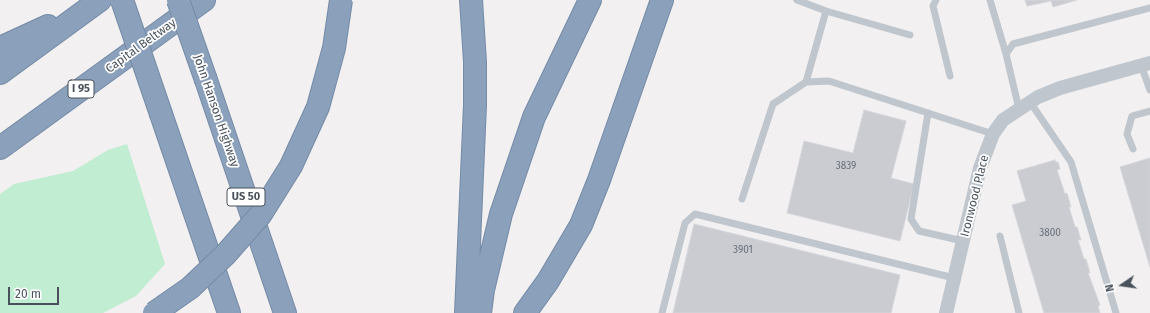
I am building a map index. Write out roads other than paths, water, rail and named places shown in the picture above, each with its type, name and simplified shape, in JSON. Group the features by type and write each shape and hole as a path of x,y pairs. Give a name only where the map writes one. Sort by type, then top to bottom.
{"highway":[{"path":"0,48 53,24 99,0"},
{"path":"0,73 99,0"},
{"path":"122,0 229,313"},
{"name":"John Hanson Highway","path":"178,0 285,313"},
{"name":"Capital Beltway","path":"0,148 204,0"},
{"path":"154,313 190,288 225,255 261,214 291,166 318,107 334,48 341,0"},
{"path":"466,313 475,105 475,62 471,0"},
{"path":"480,313 483,290 501,214 534,117 590,0"},
{"path":"525,313 548,282 581,225 599,180 662,0"}],"street":[{"name":"Ironwood Place","path":"946,313 980,168 993,134 1003,120 1038,97 1060,88 1146,64"}],"lane":[{"path":"797,0 826,11 910,35"},
{"path":"936,0 933,6 950,76"},
{"path":"990,0 1006,54 1025,105 1071,162 1116,313"},
{"path":"1006,54 1013,44 1150,8"},
{"path":"806,82 826,11"},
{"path":"1146,64 1150,90"},
{"path":"742,199 773,104 806,82 829,81 993,134"},
{"path":"1133,149 1127,134 1132,116 1150,111"},
{"path":"928,113 911,219 919,231 963,241"},
{"path":"662,313 685,223 695,214 954,278"},
{"path":"1000,236 1019,313"}]}
